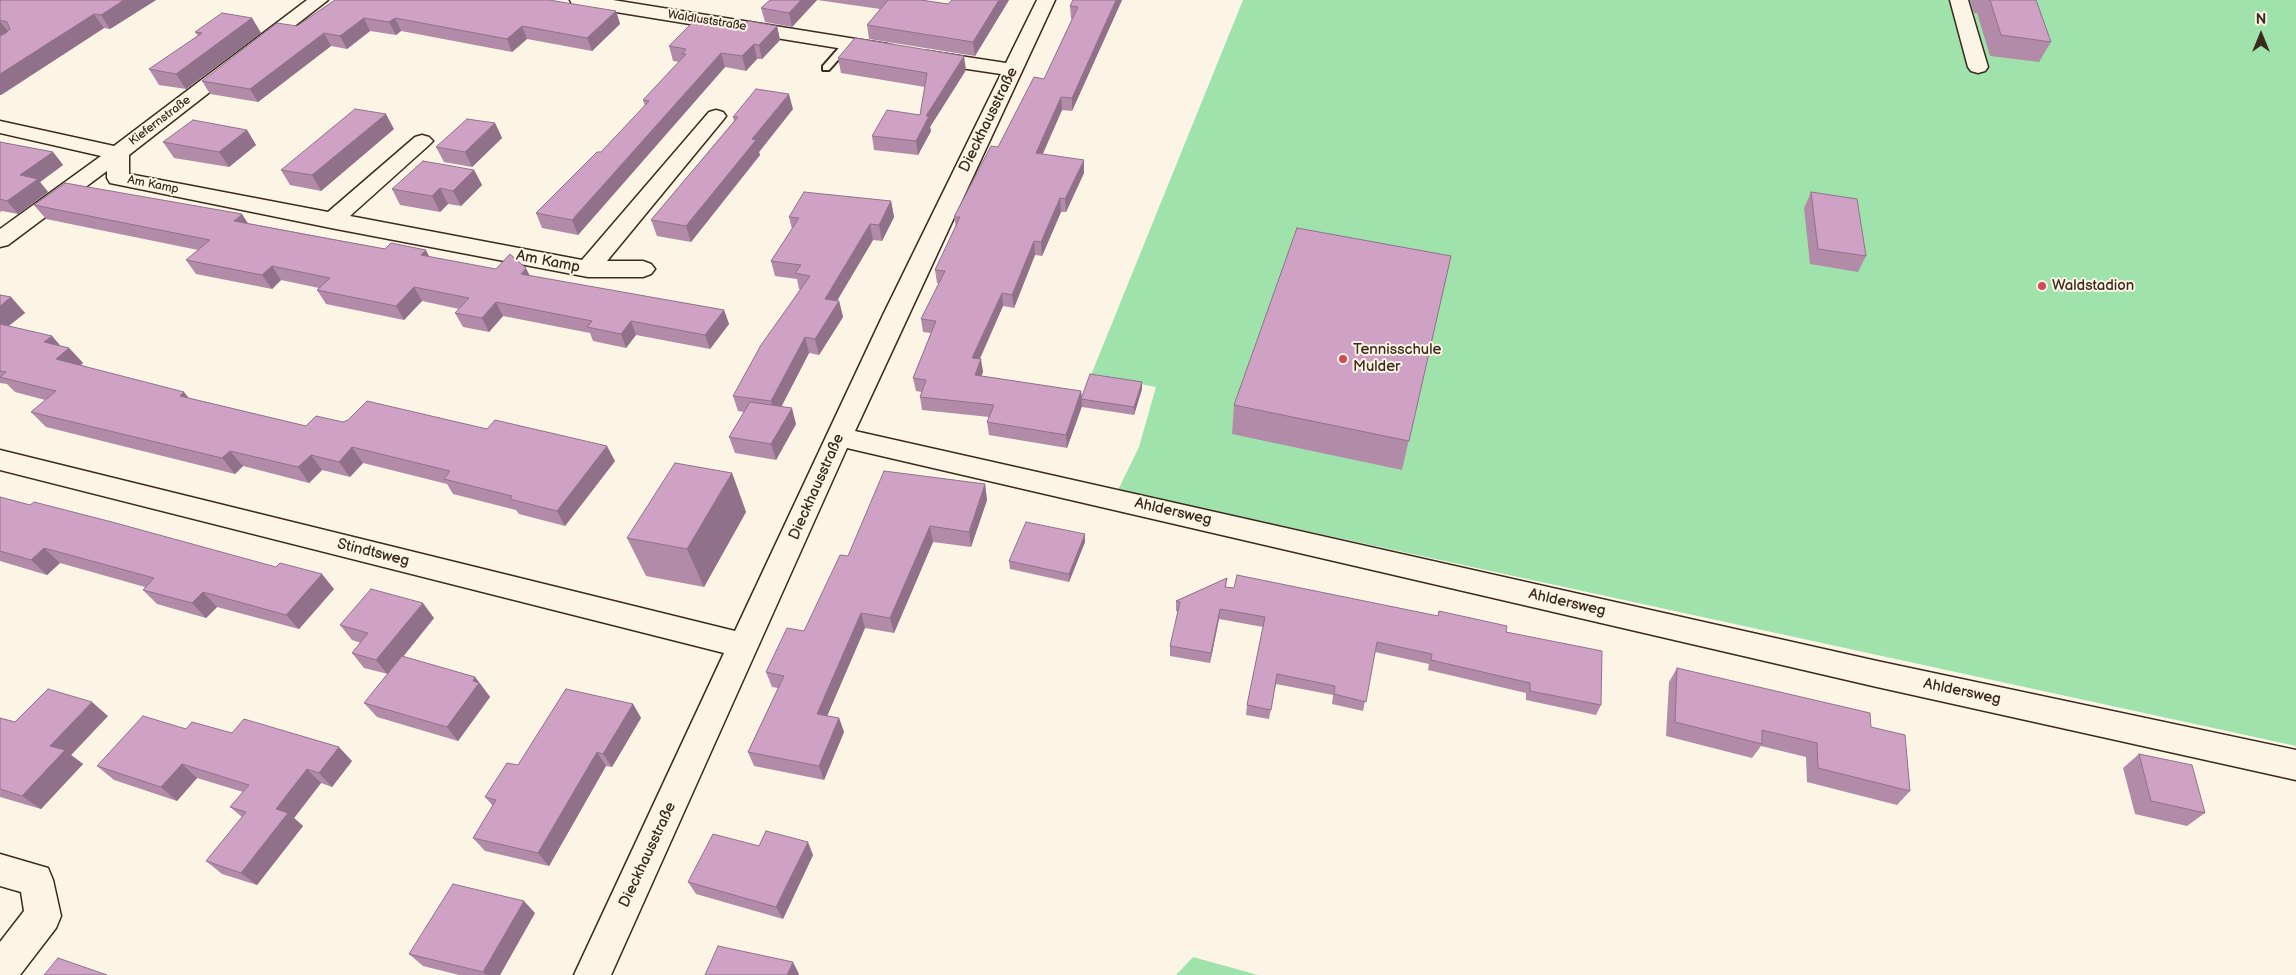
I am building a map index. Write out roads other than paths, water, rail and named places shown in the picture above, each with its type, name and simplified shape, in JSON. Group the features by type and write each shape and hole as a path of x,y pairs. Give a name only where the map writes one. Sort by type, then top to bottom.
{"street":[{"name":"Kiefernstraße","path":"0,240 319,0"},
{"name":"Waldluststraße","path":"579,0 1012,70"},
{"name":"Dieckhausstraße","path":"592,975 840,437 1046,0"},
{"path":"1959,0 1978,68"},
{"name":"Am Kamp","path":"588,269 716,116"},
{"name":"Am Kamp","path":"0,128 118,153 118,178 331,221 588,269 643,269"},
{"path":"331,221 422,141"},
{"name":"Ahldersweg","path":"840,437 1877,674 2296,765"},
{"name":"Stindtsweg","path":"0,460 745,646"},
{"path":"0,870 36,880 43,916 0,971"}],"lane":[{"path":"826,68 846,44"}],"place":[{"name":"Waldstadion","path":"2042,286"},
{"name":"Tennisschule Mulder","path":"1343,359"}]}
